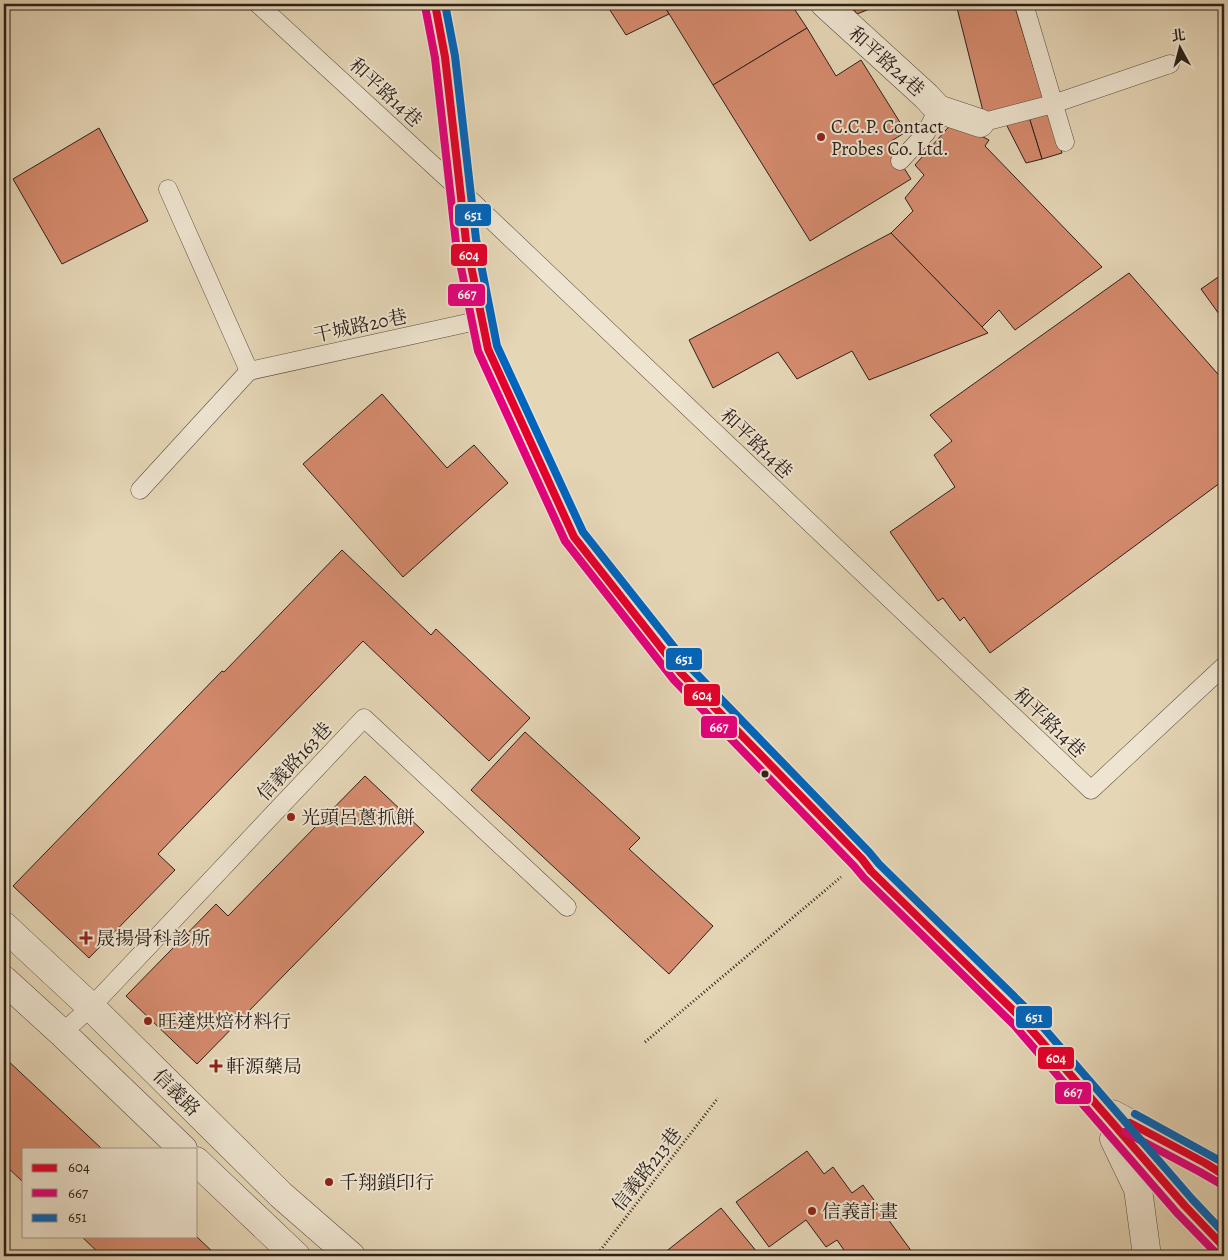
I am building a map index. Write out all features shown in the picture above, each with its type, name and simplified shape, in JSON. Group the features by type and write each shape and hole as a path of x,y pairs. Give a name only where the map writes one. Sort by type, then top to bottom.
{"street":[{"path":"435,4 445,57 466,241 488,349 574,537 681,674 862,859 871,871 1021,1018 1185,1206 1224,1247"},
{"name":"和平路24巷","path":"825,4 938,109 980,123"},
{"name":"信義路","path":"4,926 91,1007 281,1195 351,1256"},
{"name":"信義路","path":"4,980 182,1148"},
{"path":"1098,1106 1224,1175"},
{"path":"1098,1106 1138,1189 1147,1256"},
{"path":"198,1163 296,1256"}],"lane":[{"name":"和平路14巷","path":"258,4 460,190 1090,790 1224,666"},
{"path":"1024,4 1065,142"},
{"path":"980,123 1053,104 1170,64"},
{"path":"900,161 926,133 938,109"},
{"path":"140,490 249,371 168,189"},
{"name":"干城路20巷","path":"249,371 481,320"},
{"name":"信義路163巷","path":"62,1033 91,1007 364,718 567,907"}],"path":[{"path":"645,1042 862,859"},
{"name":"信義路213巷","path":"596,1256 718,1098"}],"building":[{"path":"606,4 663,4 669,14 626,35"},
{"path":"663,4 791,4 807,28 713,85"},
{"path":"850,4 882,4 857,14"},
{"path":"956,4 1014,4 1043,98 984,115"},
{"name":"C.C.P. Contact Probes Co. Ltd.","path":"807,28 836,76 861,60 906,132 888,143 911,179 810,241 713,85"},
{"path":"1049,110 1062,153 1042,159 1029,117"},
{"path":"1029,117 1042,159 1026,163 1005,122"},
{"path":"953,122 989,140 985,146 1102,267 1015,330 999,310 982,327 891,233 913,211 905,198 924,175 915,165"},
{"path":"99,128 148,221 62,264 13,179"},
{"path":"891,233 988,333 869,380 852,351 797,379 778,352 713,388 689,340"},
{"path":"1129,273 1224,381 1224,480 990,653 964,617 960,621 943,598 938,601 890,532 955,487 934,455 952,441 930,415"},
{"path":"1224,273 1224,321 1201,289"},
{"path":"382,394 447,468 474,445 508,483 403,577 303,464"},
{"path":"342,550 431,635 436,629 530,718 489,761 363,641 158,854 175,870 89,958 13,886"},
{"path":"525,732 640,838 629,849 713,926 669,974 471,790"},
{"path":"365,776 424,832 197,1064 126,996 216,904 228,916"},
{"path":"4,1057 101,1148 22,1148 22,1181 4,1164"},
{"name":"信義計畫","path":"807,1151 824,1174 833,1167 852,1193 863,1185 915,1256 848,1256 837,1240 826,1247 806,1220 769,1247 736,1202"},
{"path":"721,1208 757,1252 752,1256 666,1256 664,1253"},
{"path":"83,1238 198,1238 217,1256 102,1256"}],"transit line":[{"name":"604","path":"435,4 445,57 466,241 488,349 574,537 681,673 862,859 871,871 1021,1018 1185,1206 1224,1247"},
{"name":"651","path":"445,4 455,56 476,239 497,346 583,532 689,666 879,864 1029,1011 1192,1199 1224,1233"},
{"name":"667","path":"425,6 435,58 456,243 478,351 565,541 674,680 864,878 1014,1025 1177,1213 1217,1254"},
{"name":"651","path":"1135,1114 1224,1163"},
{"name":"604","path":"1130,1123 1224,1175"},
{"name":"667","path":"1125,1132 1219,1183"}],"place":[{"name":"C.C.P. Contact Probes Co. Ltd.","path":"821,137"},
{"name":"光頭呂蔥抓餅","path":"291,817"},
{"name":"晟揚骨科診所","path":"86,938"},
{"name":"旺達烘焙材料行","path":"148,1021"},
{"name":"軒源藥局","path":"216,1066"},
{"name":"千翔鎖印行","path":"329,1182"},
{"name":"信義計畫","path":"812,1211"}]}
